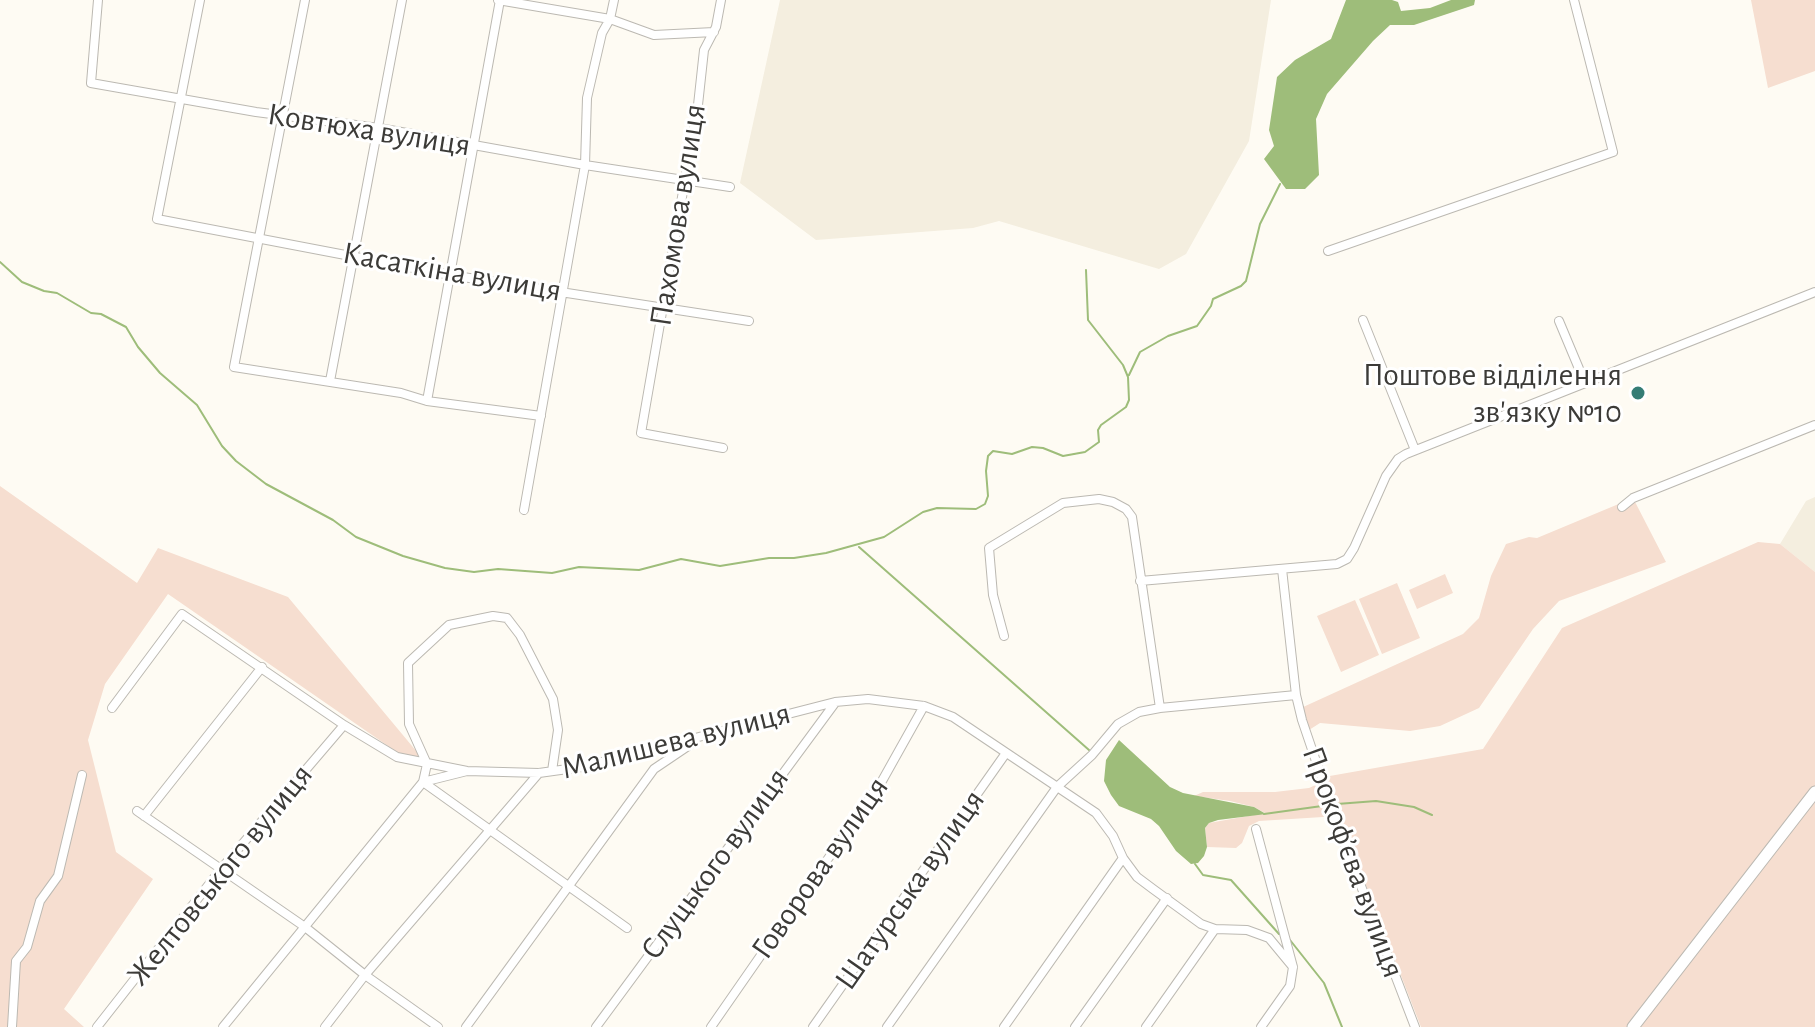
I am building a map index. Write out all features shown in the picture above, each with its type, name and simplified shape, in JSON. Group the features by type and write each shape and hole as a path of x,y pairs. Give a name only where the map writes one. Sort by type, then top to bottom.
{"main road":[{"path":"1633,1027 1815,792"}],"street":[{"name":"Ковтюха вулиця","path":"98,0 91,83 730,187"},
{"path":"179,97 200,0"},
{"path":"305,0 234,367 401,393 427,401 541,416"},
{"path":"330,381 402,0"},
{"path":"427,401 500,0 610,19 654,35 714,32"},
{"path":"524,510 585,165 587,98 602,33 610,19 614,0"},
{"name":"Пахомова вулиця","path":"721,0 714,32 704,50 641,433 723,448"},
{"path":"1328,251 1613,152 1574,0"},
{"name":"Касаткіна вулиця","path":"179,97 157,219 450,275 749,321"},
{"path":"1140,581 1327,566 1347,559 1398,459 1815,292"},
{"path":"1363,320 1415,450"},
{"path":"1559,321 1585,383"},
{"path":"1622,507 1633,498 1815,425"},
{"path":"1004,636 993,595 989,548 1050,509 1074,500 1113,502 1126,509 1132,517 1160,708"},
{"name":"Прокоф’єва вулиця","path":"1282,569 1296,695 1306,734 1415,1027"},
{"name":"Малишева вулиця","path":"112,708 182,614 344,725 397,757 467,771 552,771 645,752 835,702 868,699 924,706 953,717 1096,813 1106,823 1123,858 1137,877 1201,924 1215,929"},
{"path":"223,1027 423,782 427,764 409,724 408,663 449,625 493,616 507,618 520,635 553,699 558,720 552,771"},
{"path":"262,667 141,813 305,927 438,1027"},
{"path":"887,1027 1057,787 1081,766 1118,724 1139,712 1160,708 1296,695"},
{"name":"Слуцького вулиця","path":"596,1027 835,702"},
{"name":"Говорова вулиця","path":"711,1027 882,781 924,706"},
{"path":"805,710 819,721"},
{"name":"Желтовського вулиця","path":"97,1027 221,869 344,725"},
{"path":"466,1027 654,769 700,738"},
{"path":"645,752 654,769"},
{"name":"Шатурська вулиця","path":"813,1027 1006,753"},
{"path":"423,782 467,771"},
{"path":"325,1027 365,975 539,773"},
{"path":"12,1027 16,961 27,947 40,901 58,876 82,775"},
{"path":"423,782 627,928"},
{"path":"1256,829 1293,967 1290,986 1261,1027"},
{"path":"1004,1027 1123,858"},
{"path":"1075,1027 1167,898"},
{"path":"1146,1027 1215,929 1258,933 1269,938 1293,967"}],"shaded area":[{"path":"780,0 1271,0 1249,141 1186,254 1159,269 999,221 973,228 816,240 740,183"},
{"path":"1346,0 1392,0 1398,2 1401,11 1430,8 1451,0 1475,0 1474,5 1414,25 1390,25 1373,41 1327,94 1316,119 1319,175 1305,189 1286,189 1264,159 1274,146 1269,130 1277,77 1295,60 1331,39"},
{"path":"1751,0 1815,0 1815,71 1768,88"},
{"path":"0,486 137,583 158,548 288,597 427,764 401,755 168,594 105,684 88,740 116,852 153,879 64,1009 84,1027 0,1027"},
{"path":"1815,497 1815,572 1780,544 1806,501"},
{"path":"1633,498 1666,562 1559,601 1533,629 1479,708 1440,726 1410,731 1320,723 1309,730 1301,708 1463,634 1479,618 1491,576 1506,544 1529,537 1537,538"},
{"path":"1758,542 1780,544 1815,572 1815,1027 1421,1027 1339,816 1259,821 1249,826 1242,843 1236,848 1207,847 1205,828 1209,823 1265,813 1230,801 1194,796 1203,792 1275,792 1309,788 1320,783 1324,777 1483,749 1562,628"},
{"path":"1445,574 1453,593 1417,609 1409,590"},
{"path":"1397,583 1420,638 1382,654 1359,599"},
{"path":"1355,600 1379,655 1341,672 1317,616"},
{"path":"1119,740 1170,787 1183,793 1254,807 1266,814 1209,823 1205,828 1207,847 1204,856 1198,863 1191,864 1176,851 1151,819 1119,806 1111,795 1104,781 1106,760"}],"waterway":[{"path":"1129,375 1140,352 1168,336 1197,326 1213,299 1246,281 1260,224 1280,184"},
{"path":"0,262 22,282 57,293 91,313 101,314 126,327 160,373 197,405 222,446 236,461 266,484 333,520 356,537 403,556 445,568 474,572 498,569 552,573 579,567 639,570 681,559 720,566 826,553 884,537 923,512 937,508 976,509 985,504 988,496 988,456 993,451 1012,454 1032,447 1063,456 1085,452 1099,442 1101,425 1126,407 1129,400 1128,377 1123,365 1088,320 1086,270"},
{"path":"859,547 1089,750"},
{"path":"1337,804 1376,801 1414,807 1432,815"},
{"path":"1264,814 1322,806"},
{"path":"1195,864 1203,875 1231,880 1279,934"},
{"path":"1290,940 1324,983 1342,1027"}],"place":[{"name":"Поштове відділення зв'язку №10","path":"1638,393"}]}
